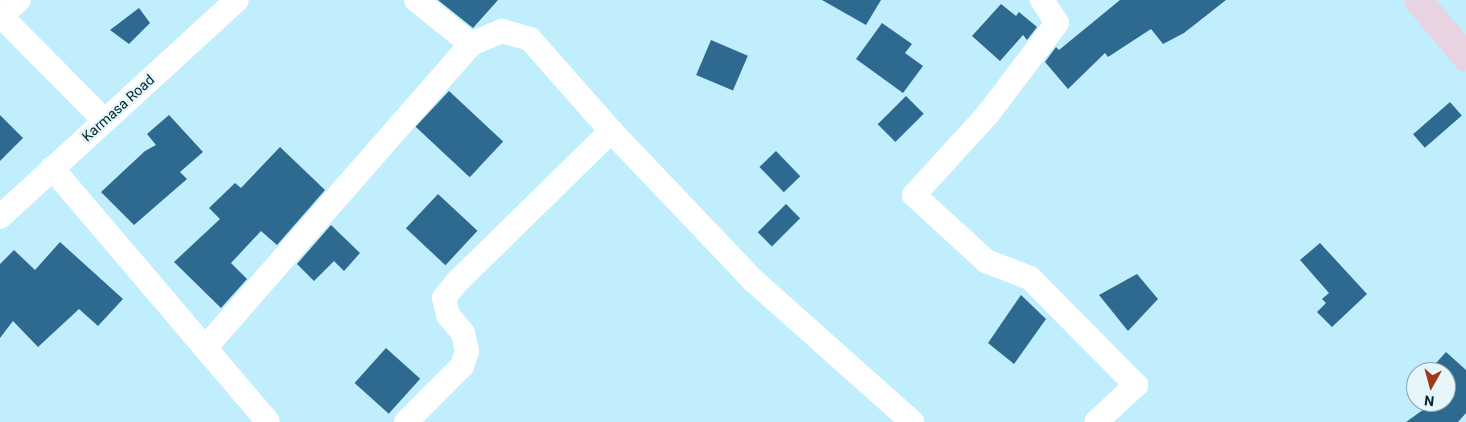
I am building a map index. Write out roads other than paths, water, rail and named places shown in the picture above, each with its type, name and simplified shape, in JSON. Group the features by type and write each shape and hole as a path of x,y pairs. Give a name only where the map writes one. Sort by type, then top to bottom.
{"street":[{"path":"19,0 0,15 105,121"},
{"name":"Karmasa Road","path":"0,217 237,0"},
{"path":"416,0 472,44"},
{"path":"1042,0 1057,23 988,114 914,195 986,261 1030,278 1136,384 1096,422"},
{"path":"1418,0 1466,57"},
{"path":"205,348 472,44 502,31 530,39 612,131 754,281 912,422"},
{"path":"406,422 462,366 465,359 467,351 462,332 448,315 444,298 612,131"},
{"path":"52,168 268,422"}]}
